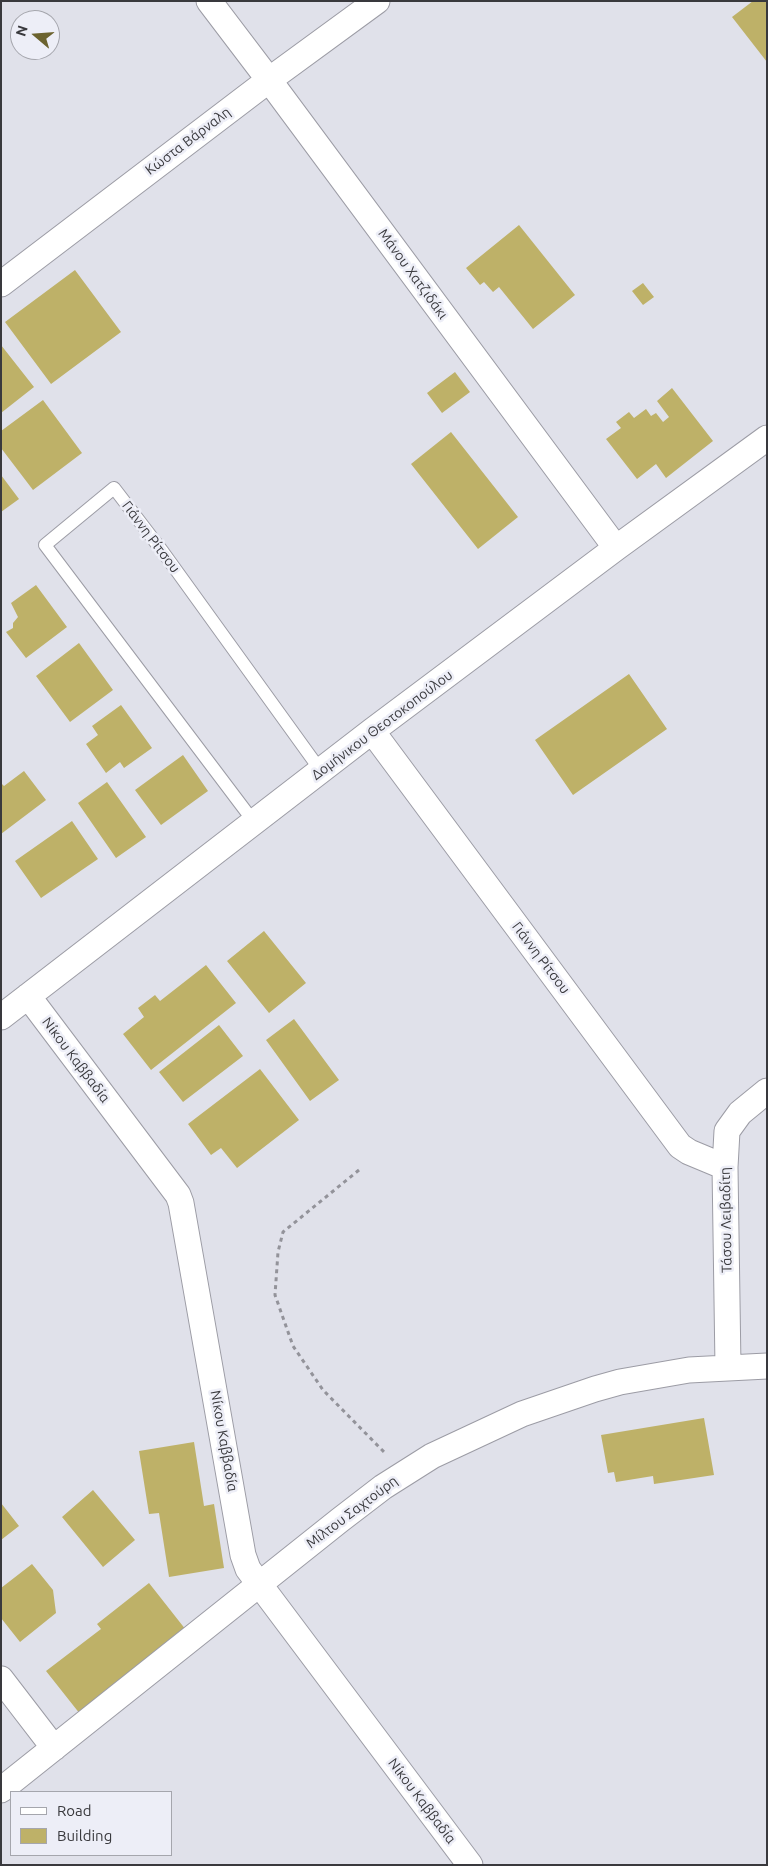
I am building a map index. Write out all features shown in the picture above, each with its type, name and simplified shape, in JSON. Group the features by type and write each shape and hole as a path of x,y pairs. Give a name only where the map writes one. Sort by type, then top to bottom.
{"street":[{"name":"Μάνου Χατζιδάκι","path":"209,1 616,548"},
{"name":"Κώστα Βάρναλη","path":"1,284 269,80 377,1"},
{"name":"Δομήνικου Θεοτοκοπούλου","path":"1,1017 372,731 616,548 767,438"},
{"name":"Γιάννη Ρίτσου","path":"372,731 680,1146 689,1152 725,1166"},
{"name":"Νίκου Καββαδία","path":"28,996 178,1195 181,1203 243,1555 248,1569 470,1865"},
{"name":"Τάσου Λειβαδίτη","path":"728,1367 725,1166 727,1131 740,1113 767,1090"},
{"name":"Μίλτου Σαχτούρη","path":"1,1790 347,1515 404,1473 432,1456 487,1429 557,1401 628,1381 689,1370 767,1366"},
{"path":"1,1679 54,1748"}],"lane":[{"name":"Γιάννη Ρίτσου","path":"254,822 45,545 114,488 163,552 321,771"}],"path":[{"path":"359,1170 283,1232 278,1252 275,1295 293,1346 323,1390 404,1473"}],"building":[{"path":"753,1 767,1 767,62 732,17"},
{"path":"519,225 575,295 533,329 499,287 493,292 484,282 480,285 466,268"},
{"path":"75,270 121,332 51,384 5,322"},
{"path":"643,283 654,297 643,305 632,291"},
{"path":"1,345 34,387 1,413"},
{"path":"455,372 470,392 442,413 427,393"},
{"path":"672,388 713,441 666,478 656,464 637,479 606,439 621,428 616,422 629,412 634,418 646,409 651,416 656,413 663,422 669,417 657,401"},
{"path":"43,400 82,453 33,490 1,448 1,431"},
{"path":"451,432 518,517 478,549 411,464"},
{"path":"1,475 19,499 1,512"},
{"path":"36,585 67,627 26,658 6,632 13,628 13,623 18,617 11,603"},
{"path":"79,643 113,690 70,722 36,676"},
{"path":"629,674 667,729 573,795 535,740"},
{"path":"121,705 152,748 124,768 120,762 106,773 86,744 98,735 92,726"},
{"path":"183,755 208,791 161,825 135,790"},
{"path":"24,771 46,800 1,834 1,783 4,786"},
{"path":"107,782 146,837 116,858 78,803"},
{"path":"72,821 98,859 41,898 15,861"},
{"path":"264,931 306,983 269,1013 227,961"},
{"path":"206,965 236,1003 151,1070 123,1034 144,1017 138,1008 155,995 160,1001"},
{"path":"294,1019 339,1080 310,1101 266,1040"},
{"path":"219,1025 243,1056 183,1102 159,1072"},
{"path":"260,1069 299,1120 237,1168 221,1148 211,1155 188,1124"},
{"path":"704,1418 714,1475 654,1484 653,1476 616,1482 614,1472 608,1473 601,1435"},
{"path":"194,1442 204,1506 214,1504 224,1568 169,1577 159,1513 149,1514 139,1451"},
{"path":"93,1490 135,1540 103,1567 62,1517"},
{"path":"1,1503 19,1526 1,1540"},
{"path":"32,1564 53,1590 56,1613 20,1642 1,1618 1,1588"},
{"path":"149,1583 186,1630 84,1719 46,1671 101,1629 97,1624"}]}
